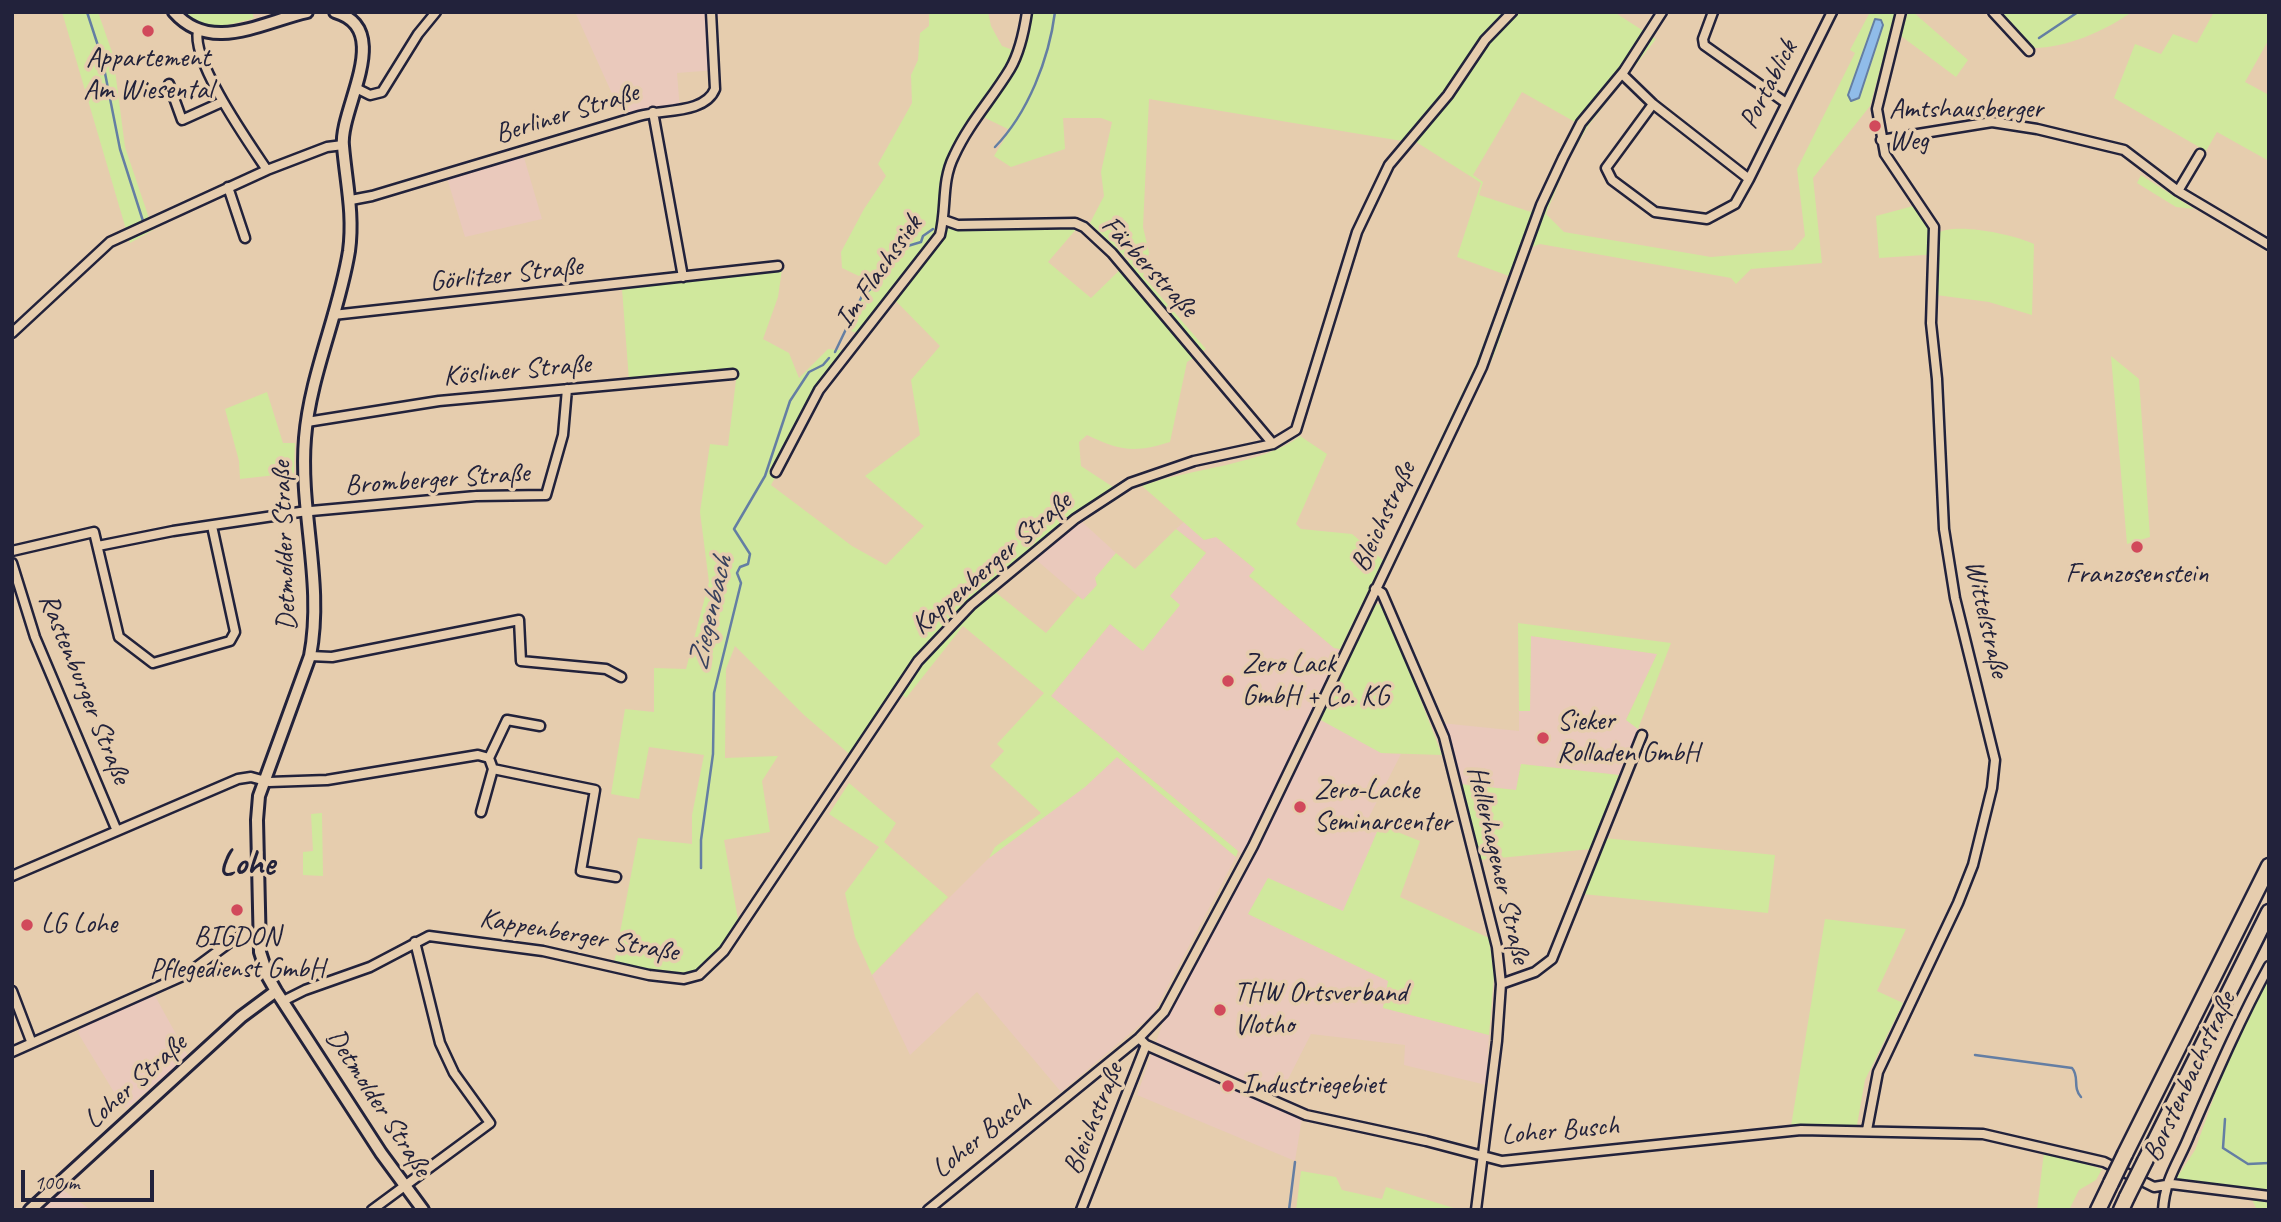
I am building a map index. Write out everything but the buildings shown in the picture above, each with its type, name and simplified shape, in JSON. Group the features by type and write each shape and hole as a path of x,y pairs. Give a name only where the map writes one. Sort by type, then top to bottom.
{"highway":[{"path":"2098,1210 2269,866"},
{"path":"2124,1203 2269,912"}],"main road":[{"path":"174,12 198,31 228,34 307,12"},
{"name":"Detmolder Straße","path":"335,12 351,20 361,36 362,64 346,119 343,145 351,200 349,251 307,422 304,447 307,512 315,580 314,633 310,656 263,780 257,820 259,934 263,963 280,996 404,1187 423,1210"},
{"name":"Loher Straße","path":"30,1210 241,1017 280,996"}],"street":[{"path":"356,88 370,95 382,92 418,34 436,12"},
{"name":"Berliner Straße","path":"351,200 653,112 704,104 711,99 715,89 710,12"},
{"name":"Im Flachssiek","path":"776,472 818,390 940,235 944,182 953,158 976,114 1010,68 1022,40 1027,12"},
{"name":"Kappenberger Straße","path":"280,996 370,967 429,936 446,936 543,951 649,975 684,979 699,975 724,951 918,661 971,605 1075,519 1130,483 1174,466 1273,444 1292,435 1303,416 1357,232 1389,165 1448,95 1485,40 1512,12"},
{"name":"Bleichstraße","path":"1081,1210 1143,1042 1164,1013 1241,869 1482,367 1552,178 1581,123 1622,74 1662,12"},
{"path":"1713,12 1703,39 1704,45 1786,103"},
{"name":"Portablick","path":"1653,104 1606,168 1612,180 1655,212 1707,219 1735,204 1832,12"},
{"name":"Wittelstraße","path":"1867,1130 1878,1072 1895,1030 1958,903 1973,865 1992,788 1995,760 1955,598 1944,529 1937,379 1931,323 1934,228 1885,154 1877,109 1902,12"},
{"path":"1993,12 2029,51"},
{"path":"198,31 198,45 222,102 267,170"},
{"name":"Portablick","path":"1622,74 1653,104 1749,179"},
{"path":"169,84 182,122 222,102"},
{"path":"653,112 683,277"},
{"path":"1881,140 1993,122 2037,129 2124,150 2178,191 2269,246"},
{"path":"12,333 100,248 267,170 319,150 343,145"},
{"path":"2178,191 2200,154"},
{"path":"228,187 245,238"},
{"name":"Färberstraße","path":"943,220 958,225 1063,222 1084,227 1112,253 1273,444"},
{"name":"Görlitzer Straße","path":"333,315 683,277 747,267 778,266"},
{"name":"Kösliner Straße","path":"307,422 439,401 733,374"},
{"name":"Bromberger Straße","path":"307,512 435,499 546,495 562,435 567,389"},
{"path":"98,546 307,512"},
{"path":"12,551 94,532 119,637 153,663 230,641 234,637 212,526"},
{"name":"Rastenburger Straße","path":"12,563 35,638 117,831"},
{"name":"Hellerhagener Straße","path":"1375,589 1382,593 1444,737 1495,929 1501,984 1485,1158 1476,1210"},
{"path":"310,656 332,657 519,621 521,661 606,669 621,677"},
{"path":"481,812 493,769 489,758 507,720 540,726"},
{"path":"1501,984 1535,972 1552,959 1642,735"},
{"path":"12,876 238,779 251,776 263,780 327,780 478,755 489,758"},
{"path":"493,769 595,790 581,871 616,877"},
{"path":"12,1052 31,1041 187,974 237,937 259,934"},
{"path":"372,1210 490,1123 454,1073 440,1043 415,942"},
{"name":"Borstenbachstraße","path":"2163,1210 2164,1186 2269,966"},
{"path":"12,991 31,1041"},
{"name":"Loher Busch","path":"928,1210 1143,1042 1306,1115 1426,1141 1502,1161 1541,1160 1760,1134 1867,1130 2007,1137 2104,1163 2154,1187 2172,1184 2212,1187 2269,1196"}],"shaded area":[{"path":"719,12 720,16 714,16 716,70 677,73 680,111 623,118 576,14"},
{"path":"523,154 542,219 465,237 447,178"},
{"path":"1080,520 1116,553 1095,578 1097,585 1083,600 1034,558"},
{"path":"1184,522 1204,540 1216,537 1255,569 1249,577 1334,648 1349,654 1381,753 1401,754 1368,819 1380,825 1343,912 1268,878 1248,914 1389,981 1383,1008 1489,1035 1486,1085 1404,1065 1405,1045 1311,1034 1276,1103 1302,1118 1295,1161 1137,1095 1166,1014 1249,857 1238,851 1051,696 1111,623 1143,650 1179,605 1169,597 1206,552 1176,529"},
{"path":"1531,636 1657,654 1626,719 1638,729 1619,775 1521,764 1516,790 1459,784 1441,723 1519,731 1519,711 1530,710"},
{"path":"1117,757 1236,857 1153,1014 1061,1092 977,992 910,1055 872,975 998,849 1085,787"},
{"path":"154,994 188,1056 127,1108 123,1107 78,1033 80,1028"},
{"path":"63,1190 91,1210 41,1210"}],"green space":[{"path":"62,12 98,12 113,55 125,147 153,230 130,243"},
{"path":"185,12 252,12 254,18 218,26 200,23"},
{"path":"929,12 988,12 991,26 1002,46 1021,53 1026,40 1026,12 1614,12 1656,39 1588,126 1568,160 1546,214 1564,232 1711,257 1793,250 1805,236 1797,169 1855,53 1850,50 1870,12 1896,12 1870,106 1813,178 1822,263 1751,269 1736,284 1731,278 1540,244 1532,247 1494,355 1420,507 1411,501 1475,366 1509,276 1457,257 1481,183 1413,140 1408,142 1149,99 1143,227 1149,253 1143,276 1206,349 1187,362 1170,442 1147,448 1128,449 1087,435 1079,442 1081,466 1119,491 1108,497 994,591 1046,633 1078,596 1083,600 1097,585 1095,578 1116,553 1135,569 1176,529 1206,553 1170,596 1180,605 1143,651 1110,624 1051,696 1238,851 1236,857 1117,757 1085,787 989,858 995,847 1041,813 990,766 1004,751 997,744 1044,693 963,626 906,698 901,693 854,758 804,715 735,646 726,669 725,758 778,756 762,781 770,832 724,840 739,925 707,967 682,974 614,964 638,838 692,844 692,815 704,755 649,747 639,799 611,794 625,709 654,712 654,668 686,669 709,582 700,512 710,444 728,446 737,372 629,380 622,289 720,274 782,269 778,297 763,339 789,353 799,378 828,349 851,351 836,366 771,485 852,546 886,565 924,526 865,476 920,435 911,380 940,346 890,295 863,334 846,330 864,289 863,278 842,268 841,252 864,209 886,176 878,164 912,103 911,75 918,60 920,33 929,26","holes":["1522,92 1575,122 1531,212 1479,195 1483,182 1473,175","981,116 1010,130 994,156 1011,167 1065,149 1063,118 1101,118 1112,122 1101,172 1104,196 1090,223 1129,261 1091,298 1048,262 1078,227 959,226 945,220 956,165"]},
{"path":"1908,12 1913,12 1968,60 1956,77 1901,36"},
{"path":"2004,12 2132,12 2110,26 2072,42 2033,48 2000,16"},
{"path":"2214,12 2269,12 2269,39 2245,82 2269,95 2269,161 2217,132 2206,151 2114,98 2135,44 2161,54 2173,34 2197,43"},
{"path":"2141,175 2194,209 2176,207 2137,183"},
{"path":"1917,205 1937,225 1938,233 1971,229 2014,237 2034,244 2032,315 1989,302 1936,295 1939,254 1879,258 1876,216"},
{"path":"2111,356 2139,379 2150,537 2127,544"},
{"path":"267,392 283,443 295,443 294,473 240,479 239,461 225,409"},
{"path":"1300,436 1327,454 1296,524 1301,529 1352,534 1383,560 1340,649 1334,648 1249,576 1255,569 1216,537 1204,540 1142,486 1266,454"},
{"path":"1376,604 1381,605 1387,613 1442,755 1381,753 1317,718"},
{"path":"1518,623 1671,643 1638,729 1626,720 1657,654 1531,636 1530,711 1519,711"},
{"path":"1521,764 1619,775 1591,849 1479,860 1459,784 1516,790"},
{"path":"849,783 896,823 884,842 948,897 872,975 855,937 845,893 879,847 829,814"},
{"path":"322,813 323,876 303,875 303,852 313,851 311,814"},
{"path":"1380,825 1420,841 1400,897 1489,938 1494,976 1489,1035 1383,1008 1388,981 1248,914 1268,878 1343,911"},
{"path":"1604,838 1775,855 1768,913 1583,894"},
{"path":"1825,919 1906,929 1877,991 1903,1003 1865,1080 1857,1125 1791,1126"},
{"path":"2269,974 2269,1210 2257,1210 2248,1191 2176,1179 2195,1150 2228,1058"},
{"path":"2044,1152 2102,1169 2096,1180 2079,1190 2069,1210 2037,1210"},
{"path":"1301,1171 1336,1177 1342,1190 1382,1199 1386,1187 1460,1210 1296,1210"}],"water":[{"path":"1875,19 1881,20 1883,25 1859,98 1851,101 1848,95"}],"waterway":[{"path":"87,12 102,58 120,149 143,221"},
{"name":"Ziegenbach","path":"995,147 1027,102 1048,48 1055,12"},
{"path":"2039,38 2078,12"},
{"name":"Ziegenbach","path":"879,276 901,248 921,242 923,236 933,229"},
{"name":"Ziegenbach","path":"835,352 862,296 873,287"},
{"name":"Ziegenbach","path":"701,868 701,840 713,754 714,693 741,583 737,573 740,567 748,564 750,554 734,529 765,476 790,401 809,372 823,365 829,358"},
{"path":"1975,1055 2072,1068 2081,1097"},
{"path":"2225,1119 2223,1148 2248,1164 2269,1163"},
{"path":"1289,1210 1295,1162"}],"place":[{"name":"Appartement Am Wiesental","path":"148,31"},
{"name":"Amtshausberger Weg","path":"1875,126"},
{"name":"Franzosenstein","path":"2137,547"},
{"name":"Zero Lack GmbH + Co. KG","path":"1228,681"},
{"name":"Sieker Rolladen GmbH","path":"1543,738"},
{"name":"Zero-Lacke Seminarcenter","path":"1300,807"},
{"name":"BIGDON Pflegedienst GmbH","path":"237,910"},
{"name":"LG Lohe","path":"27,925"},
{"name":"THW Ortsverband Vlotho","path":"1220,1010"},
{"name":"Industriegebiet","path":"1228,1086"}],"district":[{"name":"Lohe","path":"247,865"}]}
